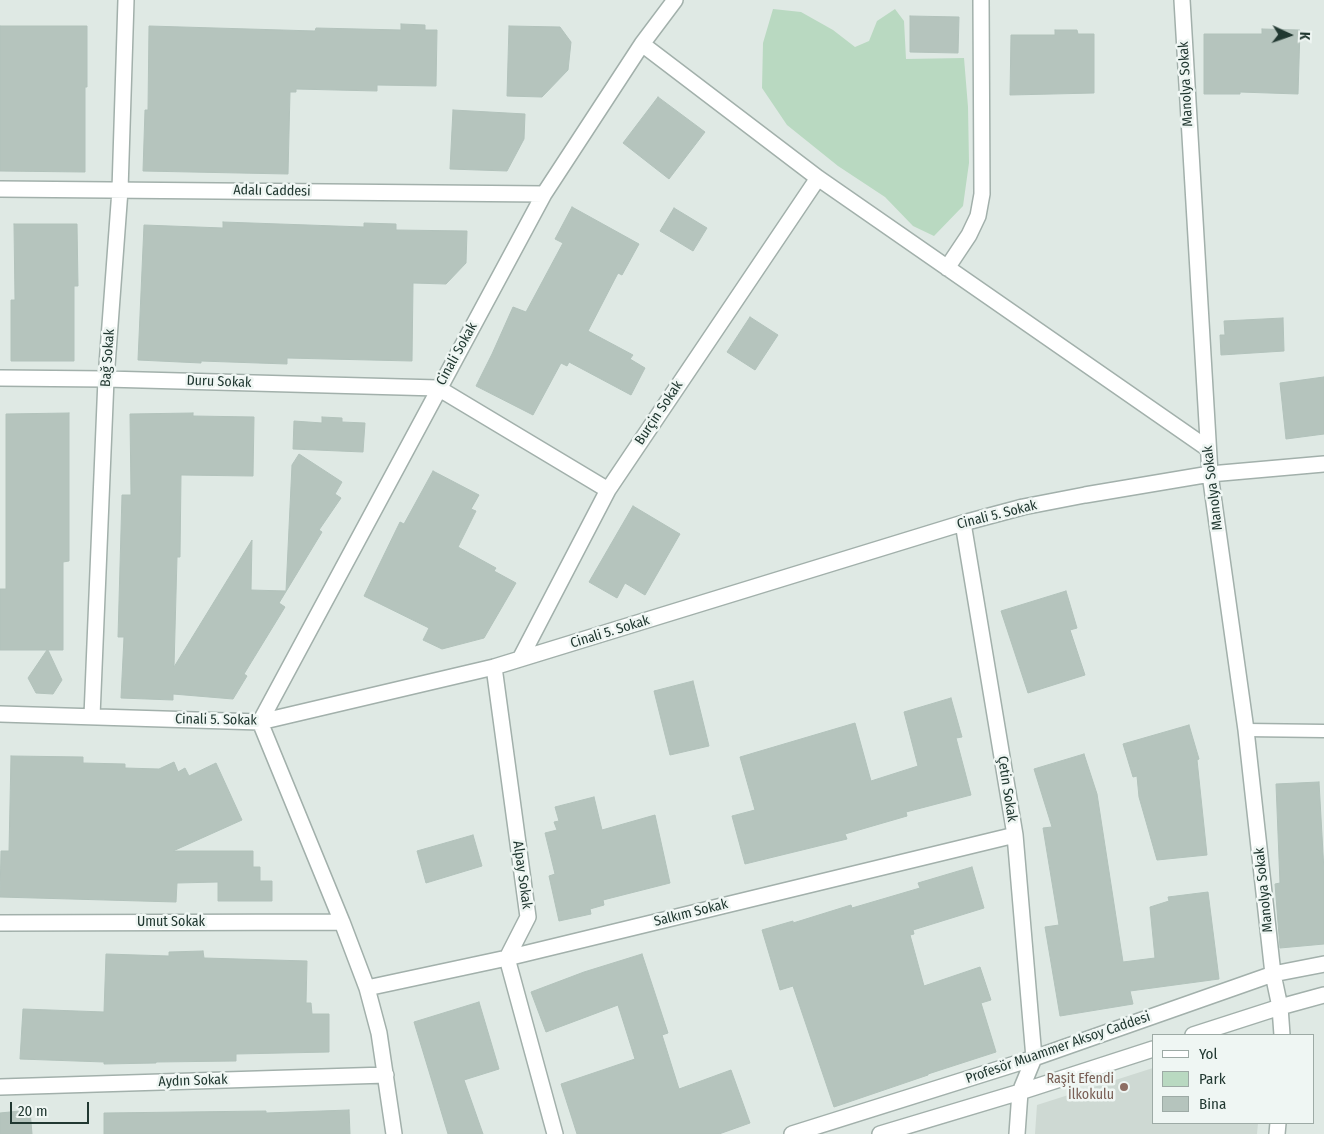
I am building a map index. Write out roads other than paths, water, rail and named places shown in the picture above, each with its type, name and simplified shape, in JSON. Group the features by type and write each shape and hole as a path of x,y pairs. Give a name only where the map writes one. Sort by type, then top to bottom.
{"street":[{"name":"Bağ Sokak","path":"92,716 106,379 120,190 126,0"},
{"name":"Cinali Sokak","path":"260,722 544,194 642,44 675,0"},
{"path":"947,268 969,235 978,216 982,194 981,0"},
{"name":"Manolya Sokak","path":"1182,0 1207,448 1246,730 1273,974 1280,1007 1282,1034"},
{"path":"642,44 818,178 1207,448"},
{"name":"Burçin Sokak","path":"520,660 608,490 818,178"},
{"name":"Adalı Caddesi","path":"0,190 544,194"},
{"name":"Duru Sokak","path":"0,378 438,388"},
{"path":"438,388 608,490"},
{"name":"Cinali 5. Sokak","path":"0,714 260,722 520,660 963,523 1023,508 1086,495 1210,474 1324,464"},
{"name":"Çetin Sokak","path":"963,523 1015,834 1034,1058"},
{"name":"Alpay Sokak","path":"494,667 528,917 507,958"},
{"path":"260,722 367,988 379,1033 394,1134"},
{"name":"Salkım Sokak","path":"367,988 507,958 1015,834"},
{"name":"Umut Sokak","path":"0,923 342,922"},
{"path":"507,958 555,1134"},
{"name":"Profesör Muammer Aksoy Caddesi","path":"792,1134 1034,1058 1273,974 1324,964"},
{"path":"1196,1034 1280,1007 1324,996"},
{"name":"Profesör Muammer Aksoy Caddesi","path":"880,1134 1020,1092 1152,1048"},
{"path":"1017,1134 1020,1092 1034,1058"},
{"name":"Aydın Sokak","path":"0,1087 386,1075"}],"lane":[{"path":"1246,730 1324,731"}],"place":[{"name":"Raşit Efendi İlkokulu","path":"1124,1087"}]}
